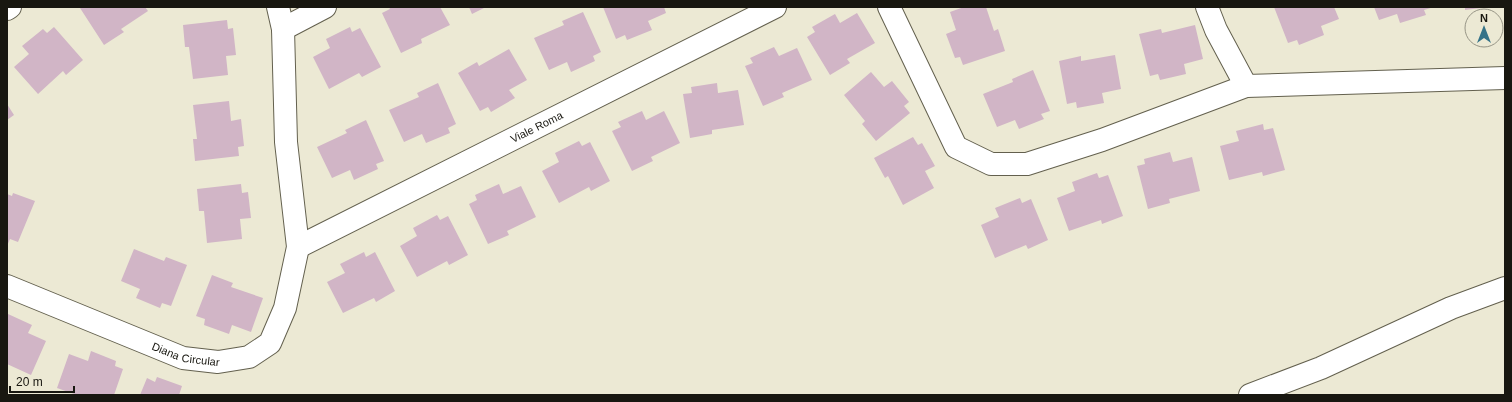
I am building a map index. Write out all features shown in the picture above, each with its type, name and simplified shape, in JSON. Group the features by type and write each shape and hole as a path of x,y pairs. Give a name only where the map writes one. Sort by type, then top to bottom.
{"street":[{"name":"Diana Circular","path":"7,286 183,358 218,362 249,358 270,343 285,308 298,247 286,142 283,29 278,7"},
{"path":"283,29 325,7"},
{"name":"Viale Roma","path":"298,247 775,7"},
{"path":"890,7 956,147 990,164 1027,164 1102,140 1246,86 1505,78"},
{"path":"1207,7 1216,30 1246,86"},
{"path":"1250,395 1321,368 1451,308 1505,288"}],"building":[{"path":"145,7 148,11 121,29 124,32 104,45 80,8"},
{"path":"389,7 440,7 450,25 421,39 422,43 401,53 382,13 390,9"},
{"path":"469,7 486,7 472,14"},
{"path":"603,7 664,7 666,13 648,21 652,30 627,40 625,35 616,39"},
{"path":"964,7 986,7 994,31 998,29 1005,51 963,65 960,57 955,58 946,34 956,30 950,12"},
{"path":"1274,7 1334,7 1339,19 1321,26 1324,35 1299,45 1297,40 1288,43"},
{"path":"1374,7 1434,7 1424,10 1426,15 1400,23 1397,14 1379,20"},
{"path":"1465,7 1481,7 1481,8"},
{"path":"583,12 601,52 593,56 595,61 571,72 567,62 549,70 534,38 564,25 562,21"},
{"path":"857,13 875,43 847,59 850,63 830,75 807,37 815,32 812,27 835,14 840,23"},
{"path":"227,20 228,29 233,28 236,55 226,56 228,75 193,79 189,47 185,47 183,25"},
{"path":"1195,25 1203,59 1184,64 1186,74 1160,80 1158,74 1150,76 1139,34 1161,29 1162,33"},
{"path":"54,27 83,60 66,75 63,71 38,94 14,67 29,54 22,46 43,29 47,33"},
{"path":"350,27 352,32 360,28 381,67 362,77 359,73 329,89 313,57 330,48 326,39"},
{"path":"774,47 779,56 797,48 812,80 782,93 784,97 763,106 745,66 753,63 750,58"},
{"path":"509,49 527,80 509,90 515,98 491,112 488,107 480,111 458,73 477,62 479,66"},
{"path":"1115,55 1121,89 1102,93 1104,103 1077,108 1076,102 1067,104 1059,61 1081,56 1081,61"},
{"path":"1033,70 1050,111 1041,114 1044,119 1019,129 1015,120 997,127 983,94 1013,82 1012,79"},
{"path":"871,72 884,87 892,81 909,102 904,106 910,113 876,141 862,124 865,121 844,95"},
{"path":"438,83 456,124 448,128 450,133 426,143 422,134 404,142 389,110 419,97 417,93"},
{"path":"717,83 718,93 738,90 744,125 712,130 712,134 690,138 683,94 692,93 691,87"},
{"path":"229,101 231,121 241,119 244,146 238,147 239,156 195,161 193,139 197,139 193,105"},
{"path":"7,104 14,115 7,120"},
{"path":"642,111 646,120 664,111 680,143 651,157 653,161 632,171 612,131 621,127 618,122"},
{"path":"366,120 384,161 376,164 378,169 354,180 350,170 332,178 317,147 347,133 345,130"},
{"path":"1263,124 1264,130 1273,128 1285,170 1263,176 1262,172 1229,180 1220,146 1239,141 1236,131"},
{"path":"913,137 918,145 922,143 935,166 925,171 934,188 903,205 888,176 885,178 874,158"},
{"path":"579,141 582,146 590,142 610,181 591,191 589,187 559,203 542,171 559,162 555,153"},
{"path":"1170,152 1173,162 1192,157 1200,191 1169,199 1170,203 1148,209 1137,166 1145,164 1144,159"},
{"path":"1097,173 1099,178 1108,175 1123,216 1102,224 1101,220 1069,231 1057,198 1075,191 1072,182"},
{"path":"241,184 242,193 248,192 251,218 240,219 242,239 207,243 204,211 199,211 197,189"},
{"path":"499,184 503,194 521,186 536,217 507,231 509,235 488,244 469,204 477,200 475,195"},
{"path":"13,193 35,201 18,242 10,239 7,246 7,194 12,196"},
{"path":"1020,198 1022,203 1031,199 1048,240 1028,249 1026,245 995,258 981,225 999,217 995,208"},
{"path":"437,215 440,220 448,216 468,255 449,265 447,261 417,277 400,246 417,236 413,228"},
{"path":"134,249 164,261 166,257 187,265 171,306 162,303 160,308 136,298 140,289 121,281"},
{"path":"364,252 366,257 375,252 395,291 376,302 374,298 343,313 327,282 345,273 340,264"},
{"path":"212,275 233,283 231,287 263,298 251,332 232,325 229,334 204,325 205,319 196,316"},
{"path":"8,314 32,325 28,333 46,341 31,375 7,364"},
{"path":"91,351 116,361 115,366 123,369 114,395 77,395 57,388 69,354 88,361"},
{"path":"157,377 182,386 179,395 140,395 147,378 155,382"}]}
